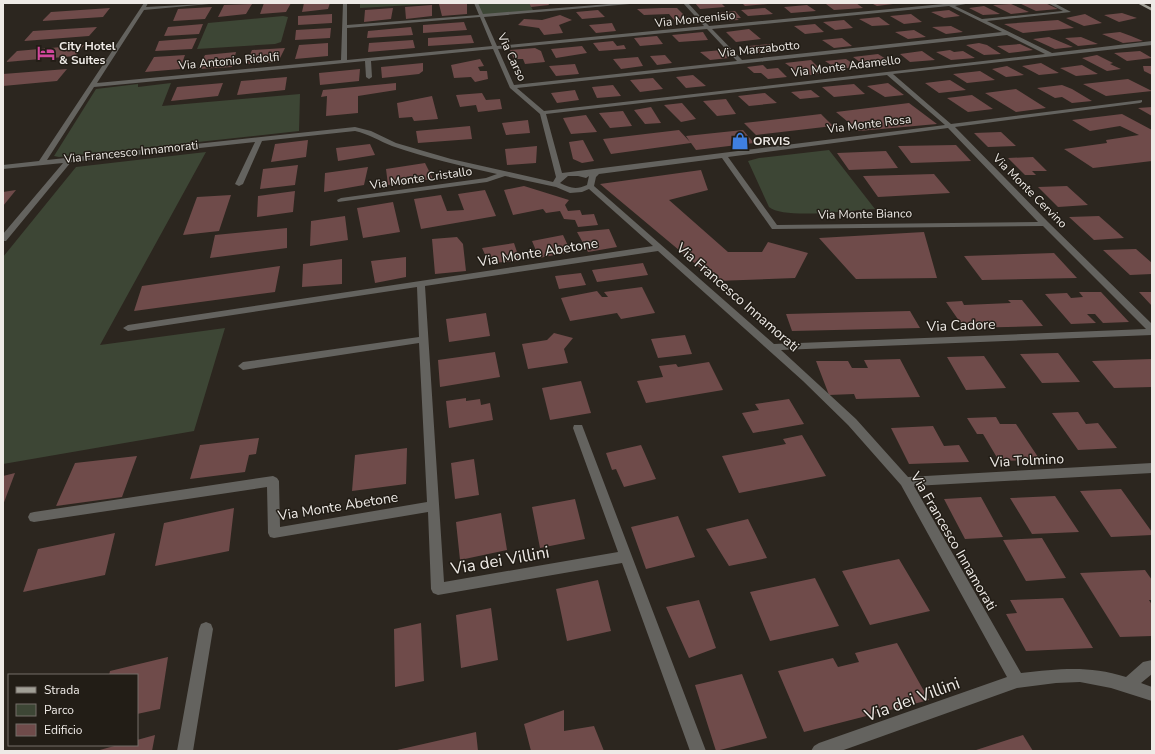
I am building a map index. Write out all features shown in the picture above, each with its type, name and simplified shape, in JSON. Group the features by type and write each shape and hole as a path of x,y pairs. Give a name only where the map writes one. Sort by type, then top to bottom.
{"main road":[{"path":"1139,3 1152,10"}],"street":[{"path":"42,162 146,3"},
{"path":"142,9 218,3"},
{"path":"344,62 345,3"},
{"name":"Via Carso","path":"476,3 512,87 543,113"},
{"path":"345,27 639,3"},
{"path":"685,3 741,62"},
{"path":"900,3 909,8"},
{"name":"Via Moncenisio","path":"495,48 969,3"},
{"path":"982,20 1069,12 1050,3"},
{"path":"950,5 1051,54"},
{"name":"Via Marzabotto","path":"512,87 1008,34"},
{"name":"Via Monte Adamello","path":"543,113 1152,43"},
{"name":"Via Antonio Ridolfi","path":"92,85 495,48"},
{"path":"368,60 368,77"},
{"name":"Via Monte Cervino","path":"888,73 949,125 1045,224 1152,330"},
{"name":"Via Monte Rosa","path":"578,173 1140,101"},
{"path":"543,113 560,176 557,182 558,185"},
{"name":"Via Francesco Innamorati","path":"3,167 337,130 362,130 399,146 449,161 558,185 565,190 576,191 609,204"},
{"path":"239,184 260,138"},
{"name":"Via Monte Bianco","path":"723,154 774,227 1045,224"},
{"path":"556,157 578,173"},
{"path":"3,239 70,159"},
{"path":"576,191 590,183 600,170"},
{"path":"560,176 578,173"},
{"name":"Via Francesco Innamorati","path":"578,173 590,183 609,204 771,347 852,422 905,482 1017,681"},
{"name":"Via Monte Cristallo","path":"342,200 487,180 503,174"},
{"name":"Via Monte Abetone","path":"128,328 421,286 660,248"},
{"path":"421,286 434,506"},
{"name":"Via Cadore","path":"771,347 1152,330"},
{"path":"243,366 425,339"},
{"path":"578,428 698,751"},
{"name":"Via Tolmino","path":"905,482 1152,468"},
{"name":"Via Monte Abetone","path":"34,517 273,481 274,533 434,506"},
{"name":"Via dei Villini","path":"434,506 438,588 626,556"},
{"path":"185,751 206,629"},
{"path":"1128,685 1148,667 1152,666"},
{"path":"1017,681 1070,675 1099,678 1128,685 1152,694"},
{"name":"Via dei Villini","path":"819,751 1017,681"}],"green space":[{"path":"360,3 447,3 360,8"},
{"path":"476,3 529,3 534,12 481,16"},
{"path":"283,16 288,17 281,42 275,44 197,49 208,23"},
{"path":"171,83 162,106 300,94 299,131 59,157 54,156 96,89 138,84 138,87"},
{"path":"829,150 875,209 804,214 777,211 769,207 748,161 759,158"},
{"path":"206,152 100,345 225,328 194,431 3,464 3,257 76,167"}],"building":[{"path":"264,3 291,3 286,12 260,14"},
{"path":"304,3 330,3 328,9 302,12"},
{"path":"467,3 467,14 442,16 439,4"},
{"path":"529,3 548,3 549,5 531,7"},
{"path":"695,3 721,3 725,7 700,9"},
{"path":"742,3 768,3 768,4 745,6"},
{"path":"856,3 863,8 834,10 826,4"},
{"path":"871,3 891,3 893,4 877,6"},
{"path":"1019,3 1045,3 1058,9 1036,11"},
{"path":"252,4 246,14 218,17 224,5"},
{"path":"1011,4 1029,12 1011,14 993,5"},
{"path":"432,5 432,16 406,19 405,7"},
{"path":"807,5 816,11 791,13 784,7"},
{"path":"984,6 1000,14 983,15 969,8"},
{"path":"212,7 205,19 173,21 178,9"},
{"name":"City Hotel & Suites","path":"110,8 103,17 42,21 51,12"},
{"path":"393,8 391,19 364,22 365,10"},
{"path":"677,8 688,19 675,21 669,14 644,15 637,9"},
{"path":"765,8 773,14 748,16 741,10"},
{"path":"598,10 605,17 582,19 576,12"},
{"path":"949,10 960,16 944,18 931,12"},
{"path":"735,11 741,18 736,18 739,20 718,21 711,17 721,16 719,13"},
{"path":"1122,13 1137,18 1119,22 1104,15"},
{"path":"332,14 332,23 298,25 298,16"},
{"path":"911,14 922,22 904,24 890,16"},
{"path":"1085,14 1102,23 1084,26 1066,18"},
{"path":"560,15 572,20 559,25 563,33 544,35 539,28 518,25 524,19 542,20"},
{"path":"879,17 890,25 872,26 859,19"},
{"path":"844,20 853,28 835,30 823,22"},
{"path":"1058,20 1074,28 1023,33 1004,24"},
{"path":"464,22 467,30 423,33 423,25"},
{"path":"612,23 616,31 596,33 589,25"},
{"path":"203,24 199,34 164,36 168,27"},
{"path":"815,24 824,32 805,34 794,26"},
{"path":"951,26 963,32 946,34 932,27"},
{"name":"City Hotel & Suites","path":"97,27 89,36 24,41 33,31"},
{"path":"411,27 413,35 367,38 368,31"},
{"path":"331,28 330,38 295,40 296,30"},
{"path":"749,29 761,39 736,42 726,32"},
{"path":"914,30 926,37 908,39 895,32"},
{"path":"703,32 708,40 679,42 672,35"},
{"path":"1120,32 1143,41 1123,43 1102,34"},
{"path":"471,35 474,43 428,46 428,38"},
{"path":"657,36 663,44 640,46 634,38"},
{"path":"1049,37 1073,47 1055,49 1033,39"},
{"path":"1081,37 1098,44 1078,46 1065,38"},
{"path":"197,38 192,49 155,51 159,41"},
{"path":"842,38 852,46 834,48 822,40"},
{"path":"413,40 415,48 368,52 369,43"},
{"path":"613,41 617,46 624,45 626,49 599,51 593,43"},
{"path":"328,43 328,56 295,59 299,45"},
{"path":"979,43 987,45 1001,54 984,55 966,45"},
{"path":"770,44 778,52 759,54 749,46"},
{"path":"1020,44 1033,50 1009,53 997,46"},
{"name":"City Hotel & Suites","path":"84,45 75,56 6,62 17,51"},
{"path":"582,46 587,53 556,58 551,49"},
{"path":"285,48 278,62 246,64 252,50"},
{"path":"535,48 541,51 545,62 525,64 523,59 514,59 510,50"},
{"path":"722,50 729,58 710,60 700,52"},
{"path":"950,50 954,52 963,51 975,58 951,60 936,52"},
{"path":"922,51 935,60 910,62 900,54"},
{"path":"1140,51 1152,58 1127,61 1114,53"},
{"path":"236,52 232,67 198,69 205,55"},
{"path":"878,54 891,62 864,65 853,57"},
{"path":"185,55 180,69 145,72 154,57"},
{"path":"665,55 672,63 657,65 650,56"},
{"path":"1097,55 1113,63 1110,64 1121,69 1107,71 1082,58"},
{"path":"638,57 643,66 621,69 613,59"},
{"path":"480,59 484,66 478,67 480,71 487,71 488,79 475,82 471,77 454,78 451,65"},
{"path":"846,59 858,67 837,69 825,61"},
{"path":"811,60 824,73 803,76 785,63"},
{"path":"423,63 423,71 419,74 382,78 381,67"},
{"path":"1041,63 1059,73 1039,75 1022,66"},
{"path":"575,64 579,74 556,76 549,66"},
{"path":"763,65 767,69 778,68 787,77 768,79 761,73 754,73 747,67"},
{"path":"1082,65 1098,74 1076,76 1060,68"},
{"path":"1007,66 1024,75 1006,77 992,69"},
{"path":"1143,66 1152,66 1152,75 1144,71"},
{"name":"City Hotel & Suites","path":"67,69 57,81 3,86 3,74"},
{"path":"360,69 359,81 320,85 319,73"},
{"path":"980,71 995,80 967,83 953,74"},
{"path":"693,75 706,86 686,88 676,77"},
{"path":"287,77 285,90 237,95 241,81"},
{"path":"653,78 663,89 640,92 630,80"},
{"path":"1128,79 1152,91 1106,96 1083,84"},
{"path":"950,80 966,90 939,93 925,83"},
{"path":"223,83 218,96 171,101 177,87"},
{"path":"396,83 396,90 358,96 358,113 326,116 327,96 321,97 323,90"},
{"path":"888,83 904,95 885,97 867,86"},
{"path":"854,84 865,94 834,97 822,87"},
{"path":"613,85 621,96 597,98 592,87"},
{"path":"1062,85 1092,101 1072,103 1062,97 1055,98 1037,88"},
{"path":"1016,89 1046,108 1016,112 985,93"},
{"path":"575,90 579,100 557,103 551,93"},
{"path":"811,90 820,97 800,99 791,92"},
{"path":"482,93 486,100 500,99 502,109 478,112 476,105 460,107 456,95"},
{"path":"765,93 777,103 749,106 738,96"},
{"path":"972,95 993,109 968,112 947,98"},
{"path":"432,96 438,119 414,121 412,117 399,118 397,103"},
{"path":"726,99 736,114 717,116 703,101"},
{"path":"682,103 696,119 681,122 664,105"},
{"path":"909,103 937,124 859,131 836,112"},
{"path":"651,107 661,123 645,124 634,110"},
{"path":"1152,107 1152,116 1138,108"},
{"path":"623,111 632,126 610,128 599,113"},
{"path":"821,114 833,126 756,135 744,123"},
{"path":"1122,114 1152,130 1152,161 1093,168 1064,149 1107,143 1106,140 1139,135 1120,126 1090,131 1072,120"},
{"path":"586,115 597,132 571,134 563,118"},
{"path":"528,120 530,133 506,135 502,123"},
{"path":"470,126 472,139 418,143 416,131"},
{"path":"679,130 690,142 686,136 743,130 754,143 696,150 691,143 611,154 603,139"},
{"path":"1001,132 1016,146 988,147 974,133"},
{"path":"308,140 306,157 271,162 275,144"},
{"path":"583,140 594,161 582,163 573,159 569,142"},
{"path":"370,144 375,155 338,161 336,148"},
{"path":"956,145 971,161 911,163 898,146"},
{"path":"537,146 536,163 507,165 505,149"},
{"path":"886,151 898,168 849,170 837,153"},
{"path":"1033,157 1047,171 1032,171 1036,175 1025,175 1008,158"},
{"path":"425,163 433,179 388,185 386,169"},
{"path":"298,165 295,185 260,189 263,169"},
{"path":"368,167 364,185 324,192 325,173"},
{"path":"701,170 708,190 669,200 728,252 762,252 768,242 808,253 795,278 716,281 600,184"},
{"path":"934,174 950,193 878,197 863,176"},
{"path":"524,186 569,200 565,205 568,211 580,210 582,215 594,214 598,225 578,227 575,220 564,219 560,211 546,213 543,209 513,215 504,190"},
{"path":"1067,186 1088,205 1058,207 1038,187"},
{"path":"16,190 3,206 3,192"},
{"path":"485,190 496,216 421,229 414,199 441,195 447,211 464,210 458,194"},
{"path":"295,191 293,212 257,217 258,196"},
{"path":"231,195 219,231 183,235 197,197"},
{"path":"393,202 400,232 363,238 357,208"},
{"path":"345,216 348,240 310,246 311,221"},
{"path":"1099,216 1124,238 1094,240 1069,217"},
{"path":"287,228 287,248 210,258 215,235"},
{"path":"609,229 617,247 588,252 577,232"},
{"path":"924,232 937,278 856,279 819,238"},
{"path":"563,235 571,252 539,258 532,241"},
{"path":"457,237 463,244 466,271 435,274 432,239"},
{"path":"514,243 520,261 489,263 482,248"},
{"path":"1136,249 1152,263 1152,274 1130,275 1103,250"},
{"path":"1054,253 1077,278 982,280 964,256"},
{"path":"406,257 406,277 375,283 371,261"},
{"path":"342,259 342,284 302,287 303,264"},
{"path":"643,263 648,275 597,282 592,270"},
{"path":"280,266 275,292 134,311 142,286"},
{"path":"581,273 586,285 559,289 555,276"},
{"path":"642,287 655,313 621,319 617,313 570,321 561,298 597,291 602,297 608,297 604,292"},
{"path":"1079,292 1101,292 1129,322 1103,323 1095,314 1087,314 1096,323 1071,324 1045,294 1067,293 1071,298 1083,297"},
{"path":"1139,292 1152,292 1152,306"},
{"path":"1008,300 1022,300 1043,326 964,328 946,302 962,301 964,305 1011,303"},
{"path":"910,311 920,328 792,331 786,314"},
{"path":"486,313 490,336 449,342 446,319"},
{"path":"554,333 573,338 564,349 568,363 528,369 522,344 547,340"},
{"path":"685,335 692,354 658,358 651,339"},
{"path":"495,352 500,377 440,387 438,360"},
{"path":"1058,353 1080,382 1042,383 1020,354"},
{"path":"984,356 1006,388 966,390 947,357"},
{"path":"900,359 920,397 856,399 854,394 829,395 816,361 848,361 852,368 868,368 864,360"},
{"path":"1152,359 1152,387 1114,388 1092,361"},
{"path":"709,362 723,390 646,403 637,381 663,377 659,366 676,364 678,367"},
{"path":"581,381 591,413 550,420 542,388"},
{"path":"466,398 466,401 480,399 481,405 490,403 493,420 449,428 446,401"},
{"path":"789,399 804,424 753,433 742,413 759,410 755,404"},
{"path":"1078,412 1086,424 1098,423 1117,448 1078,450 1052,413"},
{"path":"996,417 1000,424 1016,424 1040,460 999,461 983,434 977,434 967,418"},
{"path":"933,426 944,446 959,445 969,462 909,464 891,428"},
{"path":"802,435 826,476 739,493 722,456 786,444 783,439"},
{"path":"259,438 256,454 249,455 245,472 190,479 200,445"},
{"path":"641,445 656,479 624,487 616,469 612,470 606,453"},
{"path":"407,448 406,484 352,491 355,455"},
{"path":"137,456 122,497 56,506 75,463"},
{"path":"474,459 479,495 455,499 451,463"},
{"path":"15,473 3,505 3,476"},
{"path":"1121,489 1152,532 1152,535 1111,537 1080,491"},
{"path":"1055,496 1079,532 1032,534 1010,498"},
{"path":"981,497 1003,537 965,539 944,499"},
{"path":"575,499 585,539 540,548 532,507"},
{"path":"234,508 229,551 155,566 164,523"},
{"path":"501,513 507,550 460,560 456,522"},
{"path":"678,516 695,557 646,569 631,527"},
{"path":"748,519 767,558 729,566 706,529"},
{"path":"115,533 105,575 23,592 38,549"},
{"path":"1042,538 1066,578 1026,581 1003,540"},
{"path":"899,559 930,611 870,625 842,571"},
{"path":"1145,570 1152,580 1152,600 1149,600 1152,605 1152,636 1120,637 1080,573"},
{"path":"815,578 839,626 770,641 750,592"},
{"path":"598,580 611,631 567,641 556,589"},
{"path":"1063,598 1093,648 1026,651 1006,614 1017,613 1010,600"},
{"path":"699,600 716,648 689,658 666,607"},
{"path":"491,608 498,660 461,668 456,615"},
{"path":"421,623 424,681 395,687 394,629"},
{"path":"897,643 929,700 804,732 778,671 833,658 838,667 859,662 855,653"},
{"path":"168,657 160,709 138,714 138,674 109,674 110,671"},
{"path":"742,674 767,738 716,751 695,685"},
{"path":"564,710 564,731 594,726 604,751 531,751 524,724"},
{"path":"476,732 478,751 397,751 397,750"},
{"path":"155,735 152,751 96,751 114,746 138,746 138,740"},
{"path":"1023,735 1033,751 973,751"}],"place":[{"name":"City Hotel & Suites","path":"46,53"},
{"name":"ORVIS","path":"740,141"}]}
